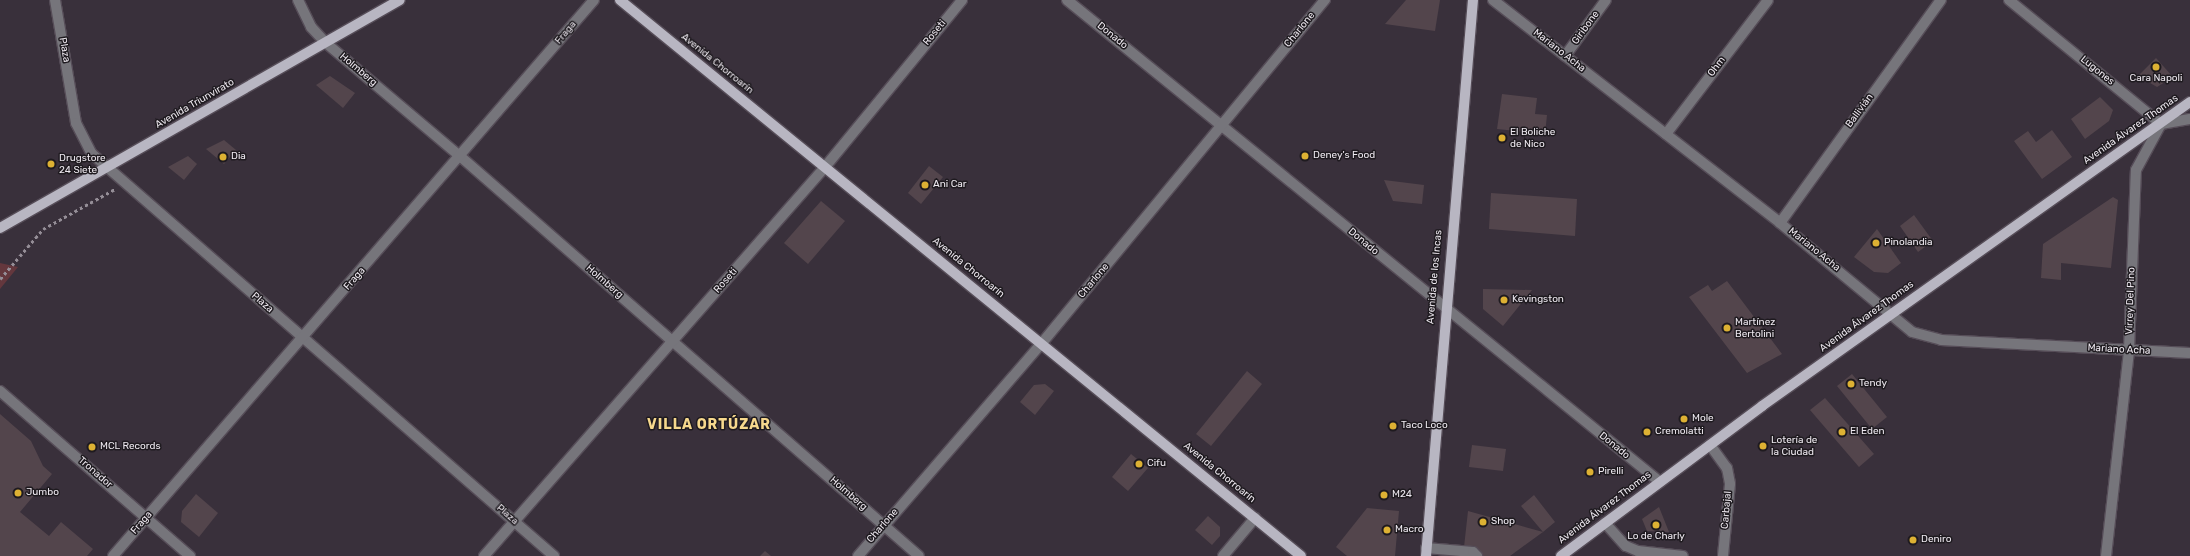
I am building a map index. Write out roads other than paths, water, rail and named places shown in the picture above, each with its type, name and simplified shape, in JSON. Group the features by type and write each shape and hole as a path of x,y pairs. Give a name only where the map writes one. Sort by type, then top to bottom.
{"main road":[{"name":"Avenida Triunvirato","path":"0,228 400,0"},
{"name":"Avenida Chorroarín","path":"620,0 1301,556"},
{"name":"Avenida de los Incas","path":"1426,552 1444,309 1473,0"},
{"name":"Avenida Álvarez Thomas","path":"1561,556 1710,445 1891,314 2190,102"}],"street":[{"name":"Plaza","path":"55,0 76,123 82,139 106,168 554,556"},
{"name":"Holmberg","path":"298,0 311,27 326,43 461,157 919,556"},
{"name":"Fraga","path":"113,556 304,339 594,0"},
{"name":"Roseti","path":"484,556 673,342 824,167 962,0"},
{"name":"Donado","path":"1067,0 1223,126 1444,309 1660,482"},
{"name":"Charlone","path":"858,556 1042,344 1223,126 1325,0"},
{"name":"Mariano Acha","path":"1493,0 1780,223 1912,332 1941,340 2190,353"},
{"name":"Giribone","path":"1565,56 1606,0"},
{"name":"Ohm","path":"1666,134 1768,0"},
{"name":"Ballivián","path":"1780,223 1941,0"},
{"name":"Lugones","path":"2009,0 2161,124"},
{"path":"2161,124 2190,119"},
{"name":"Virrey Del Pino","path":"2106,556 2129,350 2136,170 2161,124"},
{"name":"Tronador","path":"0,391 190,556"},
{"name":"Carbajal","path":"1710,445 1727,468 1730,484 1723,556"},
{"path":"1223,556 1255,518"},
{"path":"1605,523 1632,549 1683,556"},
{"path":"1426,552 1473,552 1477,556"}],"place":[{"name":"Cara Napoli","path":"2156,67"},
{"name":"El Boliche de Nico","path":"1502,138"},
{"name":"Deney's Food","path":"1305,156"},
{"name":"Dia","path":"223,157"},
{"name":"Drugstore 24 Siete","path":"51,164"},
{"name":"Ani Car","path":"925,185"},
{"name":"Pinolandia","path":"1876,243"},
{"name":"Kevingston","path":"1504,300"},
{"name":"Martínez Bertolini","path":"1727,328"},
{"name":"Tendy","path":"1851,384"},
{"name":"Mole","path":"1684,419"},
{"name":"Taco Loco","path":"1393,426"},
{"name":"Cremolatti","path":"1647,432"},
{"name":"El Eden","path":"1842,432"},
{"name":"Lotería de la Ciudad","path":"1763,446"},
{"name":"MCL Records","path":"92,447"},
{"name":"Cifu","path":"1139,464"},
{"name":"Pirelli","path":"1590,472"},
{"name":"Jumbo","path":"18,493"},
{"name":"M24","path":"1384,495"},
{"name":"Shop","path":"1483,522"},
{"name":"Lo de Charly","path":"1656,525"},
{"name":"Macro","path":"1387,530"},
{"name":"Deniro","path":"1913,540"}],"district":[{"name":"VILLA ORTÚZAR","path":"709,425"}]}
